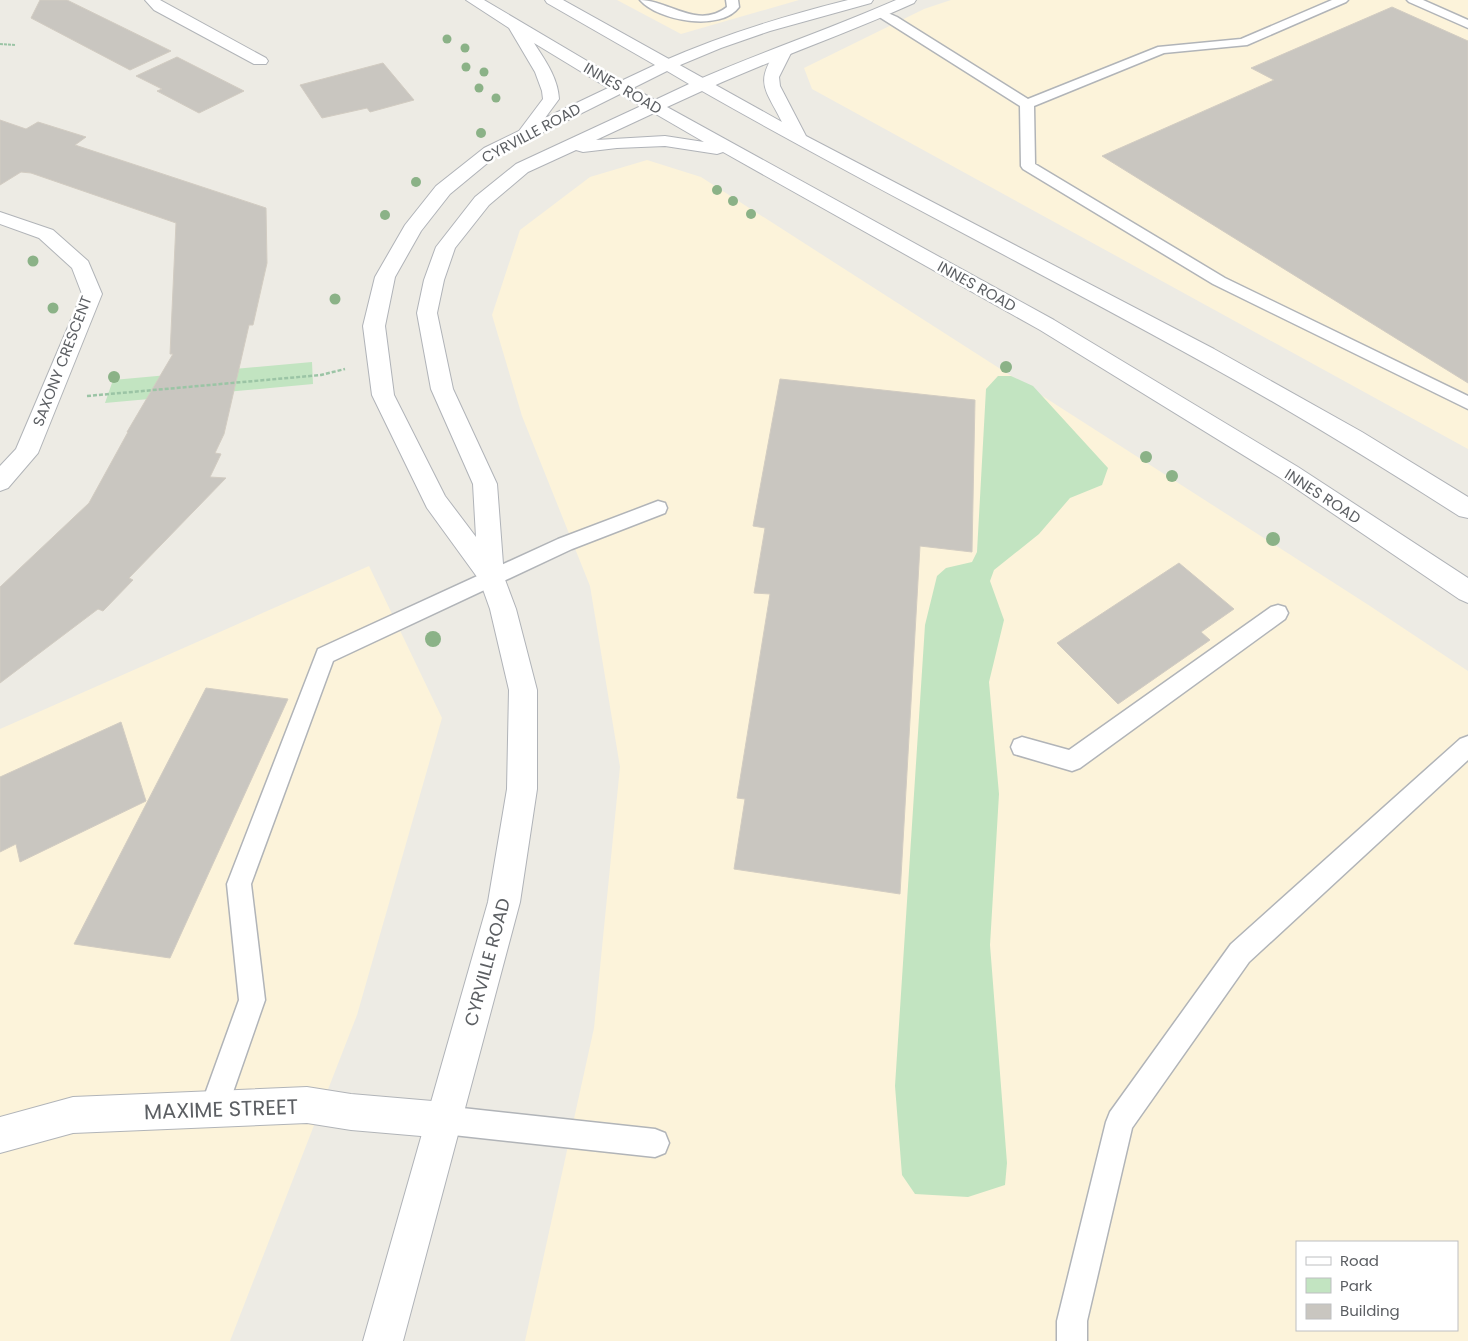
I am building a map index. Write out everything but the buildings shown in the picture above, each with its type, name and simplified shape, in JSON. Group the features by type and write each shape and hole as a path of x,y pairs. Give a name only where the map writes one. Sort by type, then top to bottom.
{"main road":[{"path":"152,0 159,7 260,61"},
{"name":"INNES ROAD","path":"473,0 619,86 1047,325 1290,473 1468,592"},
{"path":"552,0 799,139 1206,354 1354,438 1468,510"},
{"name":"CYRVILLE ROAD","path":"383,1341 504,902 522,789 523,690 503,609 491,577 436,501 383,395 374,326 385,277 412,229 443,190 490,152 619,86 702,48 862,0"},
{"name":"CYRVILLE ROAD","path":"491,577 484,484 442,389 427,313 434,280 446,247 482,201 522,168 739,68 848,27 909,0"},
{"path":"514,24 544,74 551,92 550,99 524,134"},
{"path":"784,51 771,77 772,86 799,139"},
{"path":"558,151 617,142 666,141 736,152"},
{"name":"SAXONY CRESCENT","path":"0,218 46,234 81,265 92,294 26,453 0,482"},
{"name":"MAXIME STREET","path":"0,1135 73,1115 214,1108 307,1105 351,1112 444,1120"}],"lane":[{"path":"646,0 680,17 696,19 728,12 733,7 732,0"},
{"path":"1028,104 1162,50 1243,42 1342,0"},
{"path":"1413,0 1468,24"},
{"path":"880,13 1028,104"},
{"path":"1028,104 1028,166 1219,282 1468,403"},
{"path":"214,1108 252,1000 239,884 325,655 565,544 658,508"},
{"path":"1022,747 1072,761 1278,613"},
{"path":"1072,1341 1072,1321 1120,1122 1240,953 1468,746"},
{"path":"444,1120 655,1143"}],"path":[{"path":"0,44 15,45"},
{"path":"48,399 321,375 347,369 378,366"}],"shaded area":[{"path":"617,0 799,0 681,34"},
{"path":"951,0 1468,0 1468,449 812,89 804,68 924,9"},
{"path":"647,160 701,177 1370,606 1468,671 1468,1341 525,1341 594,1028 620,767 590,586 522,416 492,315 520,230 590,177"},
{"path":"369,566 442,718 357,1015 230,1341 0,1341 0,729"}],"green space":[{"path":"312,362 313,384 105,403 113,380"},
{"path":"998,376 1011,376 1033,386 1108,468 1102,485 1070,498 1039,534 994,570 990,581 1004,620 989,682 999,794 990,945 1007,1163 1005,1185 968,1197 915,1194 902,1175 895,1086 925,625 937,576 946,568 972,562 977,552 986,389"}]}
